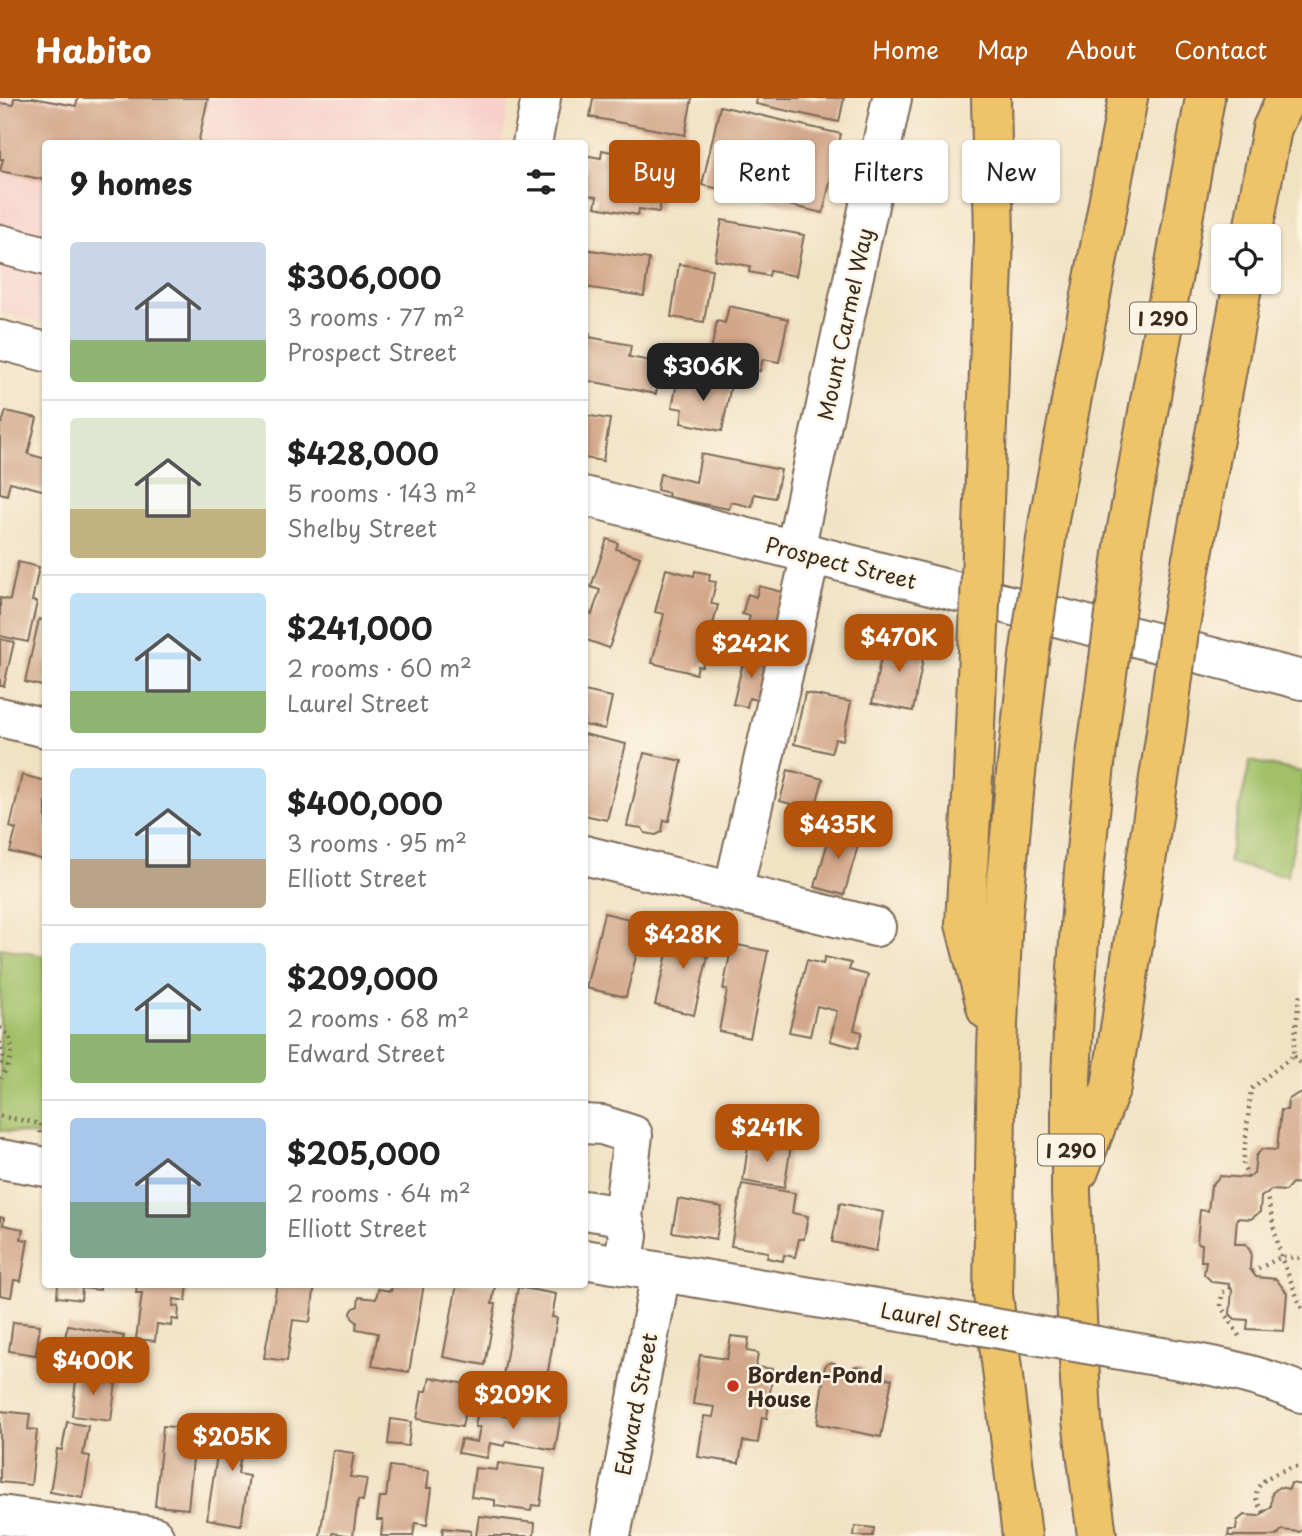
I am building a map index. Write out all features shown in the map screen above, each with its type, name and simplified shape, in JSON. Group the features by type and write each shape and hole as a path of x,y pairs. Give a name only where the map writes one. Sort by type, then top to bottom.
{"highway":[{"path":"991,98 995,240 965,924 997,1048"},
{"path":"1023,1536 993,1294 997,1048 1003,913 1014,782 1049,519 1128,98"},
{"name":"I 290","path":"1097,1536 1082,1420 1071,1193 1071,1080 1084,871 1095,764 1125,539 1205,98"},
{"path":"1254,224 1278,108"},
{"path":"1071,1193 1111,1087 1166,738 1179,631 1241,294"}],"street":[{"path":"533,140 541,98"},
{"name":"Mount Carmel Way","path":"733,891 892,98"},
{"path":"0,244 42,255"},
{"path":"0,340 42,351"},
{"name":"Prospect Street","path":"588,497 1302,680"},
{"path":"0,718 42,728"},
{"path":"588,856 876,927"},
{"path":"588,1124 602,1125 632,1135 623,1216 628,1236 623,1265"},
{"path":"0,1159 42,1156"},
{"path":"588,1211 623,1216"},
{"name":"Laurel Street","path":"588,1260 1243,1372 1302,1393"},
{"name":"Edward Street","path":"611,1536 661,1272"},
{"path":"0,1515 154,1536"}],"path":[{"path":"1248,1178 1243,1165 1251,1089 1293,1056 1299,997 1302,993"},
{"path":"0,1028 11,1043 12,1055 7,1071 0,1078"},
{"path":"0,1042 3,1057 0,1066"},
{"path":"1293,1056 1302,1066"},
{"path":"0,1116 41,1124 42,1140"},
{"path":"1266,1193 1281,1257 1302,1309"},
{"path":"1252,1272 1281,1257 1302,1258"},
{"path":"1230,1287 1222,1293 1221,1306 1240,1339"},
{"path":"1264,1512 1257,1504 1255,1494 1260,1485 1269,1476 1283,1469 1302,1466"}],"shaded area":[{"path":"0,98 510,98 503,140 42,140 42,323 0,312"}],"green space":[{"path":"1250,761 1302,772 1302,807 1287,876 1228,863"},
{"path":"0,948 42,955 42,1137 0,1130"}],"building":[{"path":"14,98 33,98 76,106 78,98 208,98 199,140 42,140 42,179 0,171 3,159 0,159 0,103 13,105"},
{"path":"593,98 692,98 685,135 590,117"},
{"path":"757,98 844,98 839,122 756,104"},
{"path":"720,106 841,134 840,140 829,140 829,187 823,213 780,203 815,203 815,140 714,140 714,188 702,185"},
{"path":"602,150 609,151 609,203 661,203 659,212 639,209 638,215 595,207 597,197 588,195 588,156 601,158"},
{"path":"722,220 804,235 796,276 770,271 769,276 749,272 750,266 715,260"},
{"path":"588,250 649,259 644,296 588,288"},
{"path":"679,264 712,269 704,322 671,317"},
{"path":"729,306 788,319 779,362 763,359 760,371 709,360 717,321 725,323"},
{"path":"588,333 589,337 631,345 629,357 662,363 656,394 588,381"},
{"path":"689,377 731,385 722,431 681,423 683,409 672,407 677,383 687,385"},
{"path":"6,411 37,418 28,454 42,458 42,490 10,482 7,495 0,493 2,423"},
{"path":"588,416 610,419 603,461 588,459"},
{"path":"701,454 781,470 775,498 754,494 752,507 731,502 729,509 668,497 669,493 657,490 660,474 696,482"},
{"path":"607,539 618,543 616,549 640,557 609,648 588,640 588,613 592,614 600,590 591,587"},
{"path":"18,562 39,567 32,601 37,602 28,642 0,636 0,598 10,600"},
{"path":"666,569 694,576 695,571 710,574 709,581 716,582 711,604 718,605 702,667 698,666 696,674 652,663 664,614 655,612"},
{"path":"759,586 786,593 771,644 744,637 750,616 742,614 748,594 756,597"},
{"path":"39,619 42,620 42,686 25,682"},
{"path":"885,636 926,644 913,711 872,703"},
{"path":"0,639 14,642 4,686 0,686"},
{"path":"745,654 769,660 760,701 749,698 747,707 733,704"},
{"path":"588,692 612,697 605,729 588,726"},
{"path":"805,693 851,702 843,740 835,739 831,753 794,744"},
{"path":"588,735 626,744 607,820 588,816"},
{"path":"644,753 682,761 669,821 664,820 662,832 656,835 645,833 642,828 627,826"},
{"path":"788,770 823,779 812,820 788,814 791,804 780,801"},
{"path":"22,775 42,780 42,859 10,852 16,829 10,827"},
{"path":"832,827 861,835 844,895 815,887"},
{"path":"604,913 638,921 634,939 640,940 626,997 588,988"},
{"path":"674,924 706,932 701,954 708,956 694,1015 655,1005"},
{"path":"732,944 768,951 750,1038 719,1031 727,990 723,989"},
{"path":"825,957 851,963 849,970 868,975 854,1030 862,1032 858,1048 830,1041 837,1011 817,1006 810,1036 789,1032 807,960 823,964"},
{"path":"1302,1094 1302,1184 1292,1183 1285,1191 1271,1190 1261,1197 1260,1212 1251,1219 1237,1218 1235,1244 1245,1244 1251,1252 1250,1269 1256,1277 1276,1279 1287,1293 1284,1331 1247,1329 1248,1320 1235,1319 1230,1314 1232,1290 1229,1284 1212,1282 1204,1274 1206,1261 1201,1261 1202,1244 1197,1243 1200,1210 1208,1211 1211,1186 1220,1176 1248,1178 1254,1173 1256,1156 1262,1149 1277,1150 1281,1110 1287,1110 1288,1100"},
{"path":"749,1140 791,1146 784,1188 743,1181"},
{"path":"742,1184 795,1193 792,1213 808,1216 804,1239 799,1239 795,1257 784,1255 783,1261 767,1258 768,1252 731,1246"},
{"path":"678,1199 722,1207 716,1239 672,1232"},
{"path":"840,1203 883,1212 876,1251 832,1242"},
{"path":"0,1217 4,1218 3,1225 23,1229 21,1239 28,1240 21,1281 14,1280 11,1297 0,1295"},
{"path":"58,1288 82,1288 81,1300 57,1297"},
{"path":"137,1288 188,1288 186,1301 174,1299 173,1306 179,1307 178,1320 172,1319 171,1326 157,1324 155,1341 136,1339 142,1293 136,1293"},
{"path":"276,1288 314,1288 310,1322 293,1320 287,1361 264,1358"},
{"path":"391,1288 423,1288 409,1372 372,1366 378,1333 356,1329 357,1322 352,1318 351,1313 358,1306 359,1297 376,1299 378,1289 391,1291"},
{"path":"456,1288 495,1288 492,1304 496,1304 485,1365 443,1357"},
{"path":"518,1288 556,1294 552,1317 557,1318 545,1389 502,1382"},
{"path":"13,1322 40,1325 36,1355 9,1351"},
{"path":"68,1325 124,1336 117,1367 78,1359 80,1345 64,1341"},
{"name":"Borden-Pond House","path":"731,1336 749,1338 747,1351 758,1353 756,1367 773,1369 767,1418 762,1417 758,1443 743,1441 739,1463 698,1457 704,1416 713,1417 715,1407 693,1404 700,1355 727,1359"},
{"path":"831,1362 835,1363 837,1370 849,1371 855,1366 862,1367 870,1376 892,1379 881,1437 817,1424 825,1366"},
{"path":"77,1371 96,1373 95,1379 116,1382 111,1421 72,1416"},
{"path":"430,1377 470,1385 462,1427 417,1419 422,1391 427,1391"},
{"path":"512,1406 561,1415 555,1450 506,1441 505,1446 490,1443 487,1458 458,1453 461,1439 477,1442 480,1427 475,1427 478,1410 510,1416"},
{"path":"0,1411 30,1414 28,1429 37,1430 31,1485 0,1482"},
{"path":"391,1419 411,1422 408,1446 388,1444"},
{"path":"67,1422 88,1426 83,1455 90,1456 83,1498 50,1492 57,1449 62,1450"},
{"path":"222,1423 261,1429 257,1455 241,1453 238,1474 249,1476 241,1525 207,1519"},
{"path":"163,1426 196,1429 188,1509 155,1506"},
{"path":"333,1450 354,1453 350,1477 367,1479 363,1501 358,1500 353,1536 333,1533 333,1536 320,1536"},
{"path":"498,1463 545,1469 540,1506 532,1505 531,1511 495,1506 495,1500 471,1497 475,1468 497,1470"},
{"path":"390,1466 429,1471 427,1488 432,1488 427,1525 415,1523 413,1536 381,1536 383,1520 377,1520 380,1497 386,1497"},
{"path":"1291,1483 1302,1485 1302,1530 1282,1530 1275,1536 1228,1536 1229,1530 1236,1530 1237,1521 1244,1515 1259,1516 1271,1507 1272,1493 1279,1487 1289,1489"},
{"path":"479,1516 535,1523 534,1536 476,1536"},
{"path":"855,1526 874,1528 873,1536 854,1536"},
{"path":"443,1528 471,1531 470,1536 442,1536"}],"place":[{"name":"Borden-Pond House","path":"733,1386"}]}
